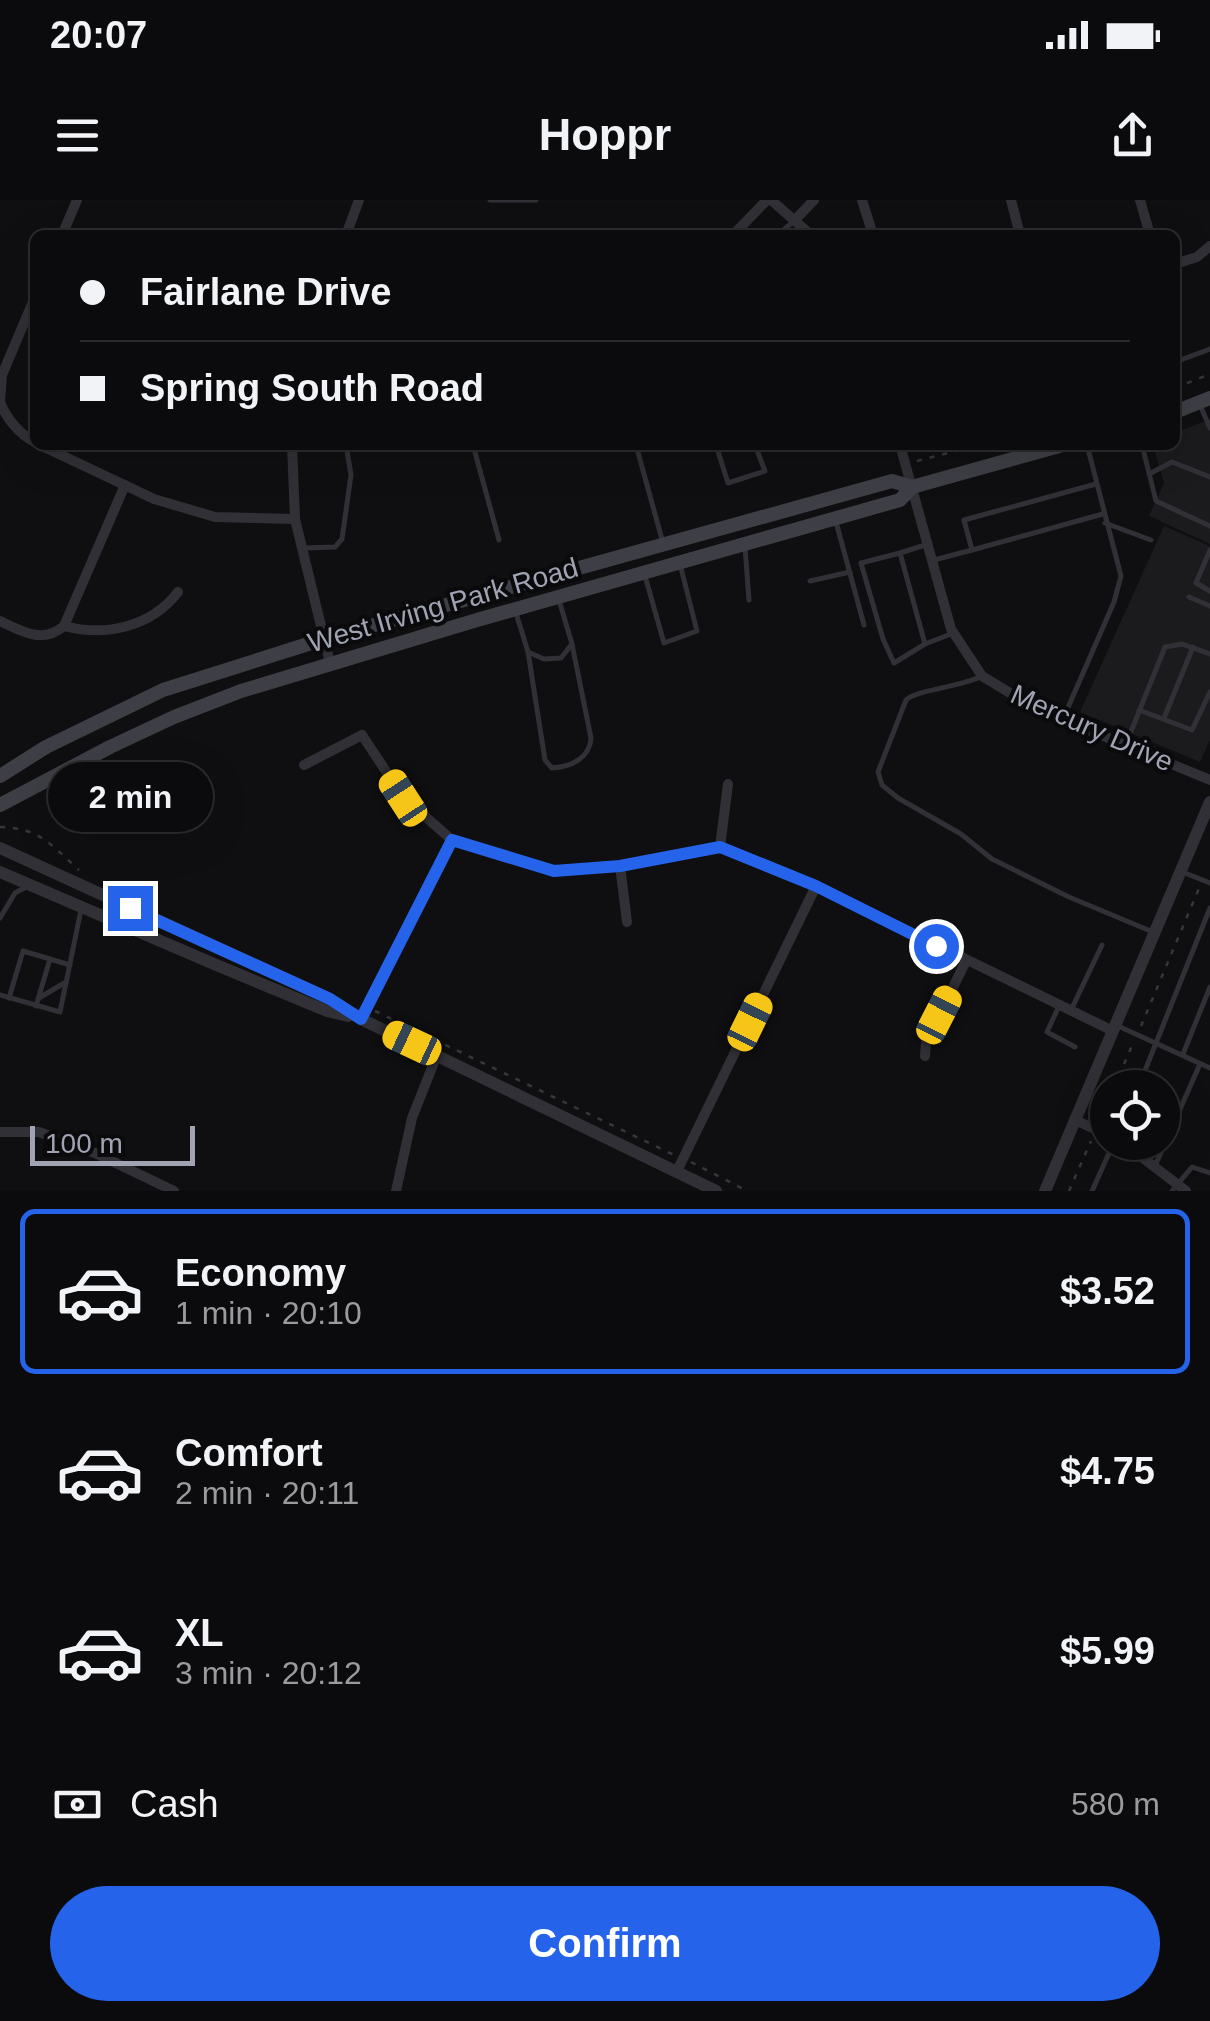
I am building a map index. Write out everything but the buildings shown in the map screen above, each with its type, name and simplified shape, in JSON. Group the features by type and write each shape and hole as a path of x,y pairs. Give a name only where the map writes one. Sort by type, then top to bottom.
{"main road":[{"path":"1180,410 1204,400"},
{"name":"West Irving Park Road","path":"0,805 174,716 330,663 900,500 912,487 1044,450"},
{"name":"West Irving Park Road","path":"0,776 46,747 163,690 324,639 892,480 912,487"}],"street":[{"path":"64,230 77,200"},
{"path":"348,230 359,200"},
{"path":"738,230 769,200 806,230"},
{"path":"795,220 814,200"},
{"path":"862,200 871,230"},
{"path":"1011,200 1019,230"},
{"path":"1140,200 1149,230"},
{"path":"1180,262 1210,247"},
{"path":"30,309 2,375 1,405 24,438 30,441"},
{"path":"50,450 154,499 215,517 295,518"},
{"path":"292,450 295,518 330,663"},
{"name":"Mercury Drive","path":"902,450 954,633 982,676 1033,707 1210,780"},
{"path":"0,621 41,637 54,635 64,626 125,486"},
{"path":"64,626 84,632 116,630 156,613 178,592"},
{"path":"304,765 362,735 403,798 452,840 554,871 620,866 720,847 816,886 1065,1008 1114,1027"},
{"path":"720,847 728,784"},
{"path":"1045,1191 1210,802"},
{"path":"361,1019 452,840"},
{"path":"0,848 330,999 361,1019 716,1191"},
{"path":"620,866 627,922"},
{"path":"5,874 327,1011 361,1019"},
{"path":"677,1172 816,886"},
{"path":"925,1056 926,1042 966,961"},
{"path":"396,1191 412,1118 437,1055"},
{"path":"1075,1120 1090,1127"},
{"path":"0,1132 39,1132 95,1153 174,1191"},
{"path":"1148,1160 1179,1189"}],"lane":[{"path":"490,200 536,200"},
{"path":"783,230 795,220"},
{"path":"1180,360 1210,348"},
{"path":"1204,400 1210,428"},
{"path":"302,548 336,546 342,539 351,475 347,450"},
{"path":"474,450 499,540"},
{"path":"637,450 664,546"},
{"path":"718,450 728,482 765,471 757,450"},
{"path":"1063,719 1114,602 1121,576 1089,450"},
{"path":"1144,450 1156,502 1210,524"},
{"path":"1151,473 1172,462 1210,476"},
{"path":"972,550 964,520 1096,484"},
{"path":"932,561 1104,514"},
{"path":"835,519 864,625"},
{"path":"1106,523 1151,540"},
{"path":"745,544 749,600"},
{"path":"928,544 861,563 883,639 894,664 925,644 954,633"},
{"path":"1210,550 1196,583 1210,591"},
{"path":"900,552 925,644"},
{"path":"644,573 664,643 697,631 680,562"},
{"path":"810,581 850,572"},
{"path":"515,609 528,652 544,760 552,768 563,768 591,750 592,738 558,597"},
{"path":"1189,597 1210,606"},
{"path":"528,652 544,659 561,658 572,644"},
{"path":"1125,746 1165,647 1182,644 1210,654"},
{"path":"1163,719 1193,647"},
{"path":"982,676 960,686 914,692 906,700 878,772 882,784 898,798 961,834 992,859 1154,933"},
{"path":"1140,710 1192,730 1210,692"},
{"path":"1180,871 1206,881"},
{"path":"5,874 14,893"},
{"path":"0,918 14,893 31,885"},
{"path":"0,995 37,1002 60,1012 82,907"},
{"path":"1145,1070 1210,908"},
{"path":"1075,1047 1047,1032 1102,944"},
{"path":"9,998 24,951 70,964"},
{"path":"37,1002 50,959"},
{"path":"37,1002 66,982"},
{"path":"1183,1055 1210,987"},
{"path":"1114,1027 1210,1067"},
{"path":"1156,1166 1200,1064"},
{"path":"1092,1191 1106,1160"},
{"path":"1179,1189 1192,1167 1210,1172"}],"path":[{"path":"1180,386 1210,374"},
{"path":"906,464 960,450"},
{"path":"1122,1070 1206,881"},
{"path":"1070,1191 1090,1154"}],"shaded area":[{"path":"1210,419 1210,544 1149,516 1164,483 1154,450 1180,450 1180,431"},
{"path":"1164,526 1210,546 1210,740 1200,762 1080,712"}],"route":[{"path":"130,908 330,999 361,1019 452,840 554,871 620,866 720,847 816,886 936,946"}]}
